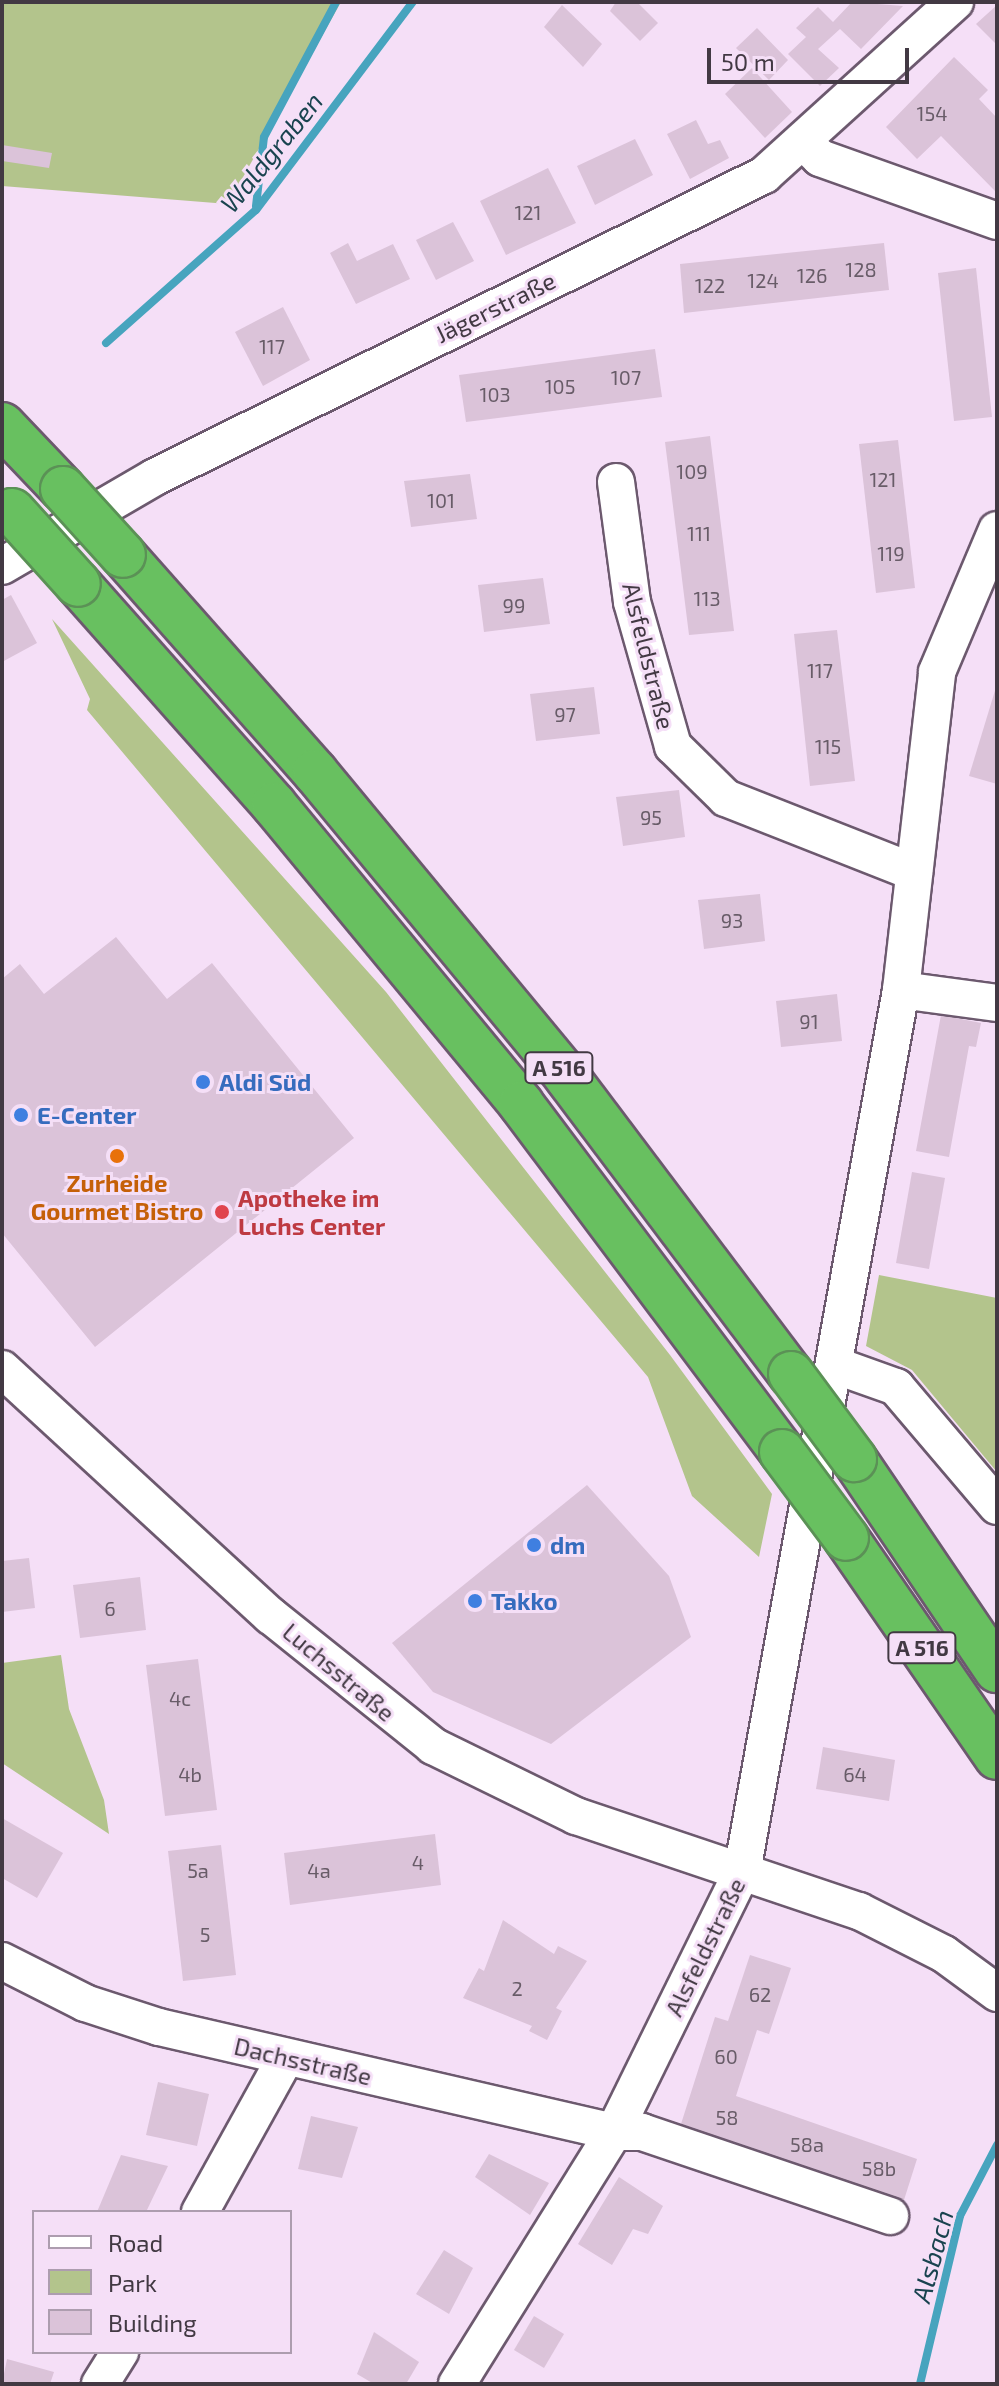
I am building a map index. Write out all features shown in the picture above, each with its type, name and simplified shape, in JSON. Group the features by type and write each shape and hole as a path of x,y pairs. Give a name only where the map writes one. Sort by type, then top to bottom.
{"highway":[{"name":"A 516","path":"2,425 295,748 567,1077 854,1459 997,1670"},
{"name":"A 516","path":"7,505 78,584 521,1104 846,1538 997,1757"}],"street":[{"name":"Jägerstraße","path":"2,566 155,477 764,175 805,143 955,2"},
{"path":"805,143 820,158 997,221"},
{"name":"Alsfeldstraße","path":"616,482 632,602 673,746 726,798 914,872"},
{"name":"Alsfeldstraße","path":"457,2384 614,2132 742,1872 837,1366 901,990 937,672 997,530"},
{"path":"901,990 997,1003"},
{"path":"837,1366 896,1387 997,1506"},
{"name":"Luchsstraße","path":"2,1369 131,1493 409,1729 576,1816 902,1930 997,1993"},
{"name":"Dachsstraße","path":"2,1961 97,2007 286,2057 614,2132 642,2132 890,2216"},
{"path":"201,2210 286,2057"},
{"path":"100,2384 119,2354"}],"green space":[{"path":"2,2 341,2 228,204 2,186"},
{"path":"52,619 386,992 670,1355 772,1494 759,1557 692,1496 648,1377 87,710 90,699"},
{"path":"879,1275 997,1298 997,1472 912,1370 866,1346"},
{"path":"61,1655 69,1709 104,1800 109,1834 2,1763 2,1663"}],"building":[{"path":"616,2 637,2 658,23 640,41 610,11"},
{"path":"852,2 903,6 861,49 840,29 818,49 839,68 820,86 788,54 806,37 796,28 818,7 833,22"},
{"path":"562,5 602,44 583,67 544,27"},
{"path":"997,5 997,45 976,24"},
{"path":"757,28 788,60 769,80 736,48"},
{"path":"954,57 988,90 979,99 997,118 995,191 941,136 917,159 886,127"},
{"path":"752,68 792,112 765,138 725,94"},
{"path":"696,120 708,144 720,140 729,158 690,179 667,134"},
{"path":"635,139 653,175 595,205 577,166"},
{"path":"2,145 52,153 49,168 2,161"},
{"path":"548,168 576,223 506,255 480,201"},
{"path":"453,222 474,261 436,280 416,240"},
{"path":"348,243 357,261 393,244 410,279 356,304 330,253"},
{"path":"884,243 889,290 684,313 680,264"},
{"path":"976,268 992,417 954,421 938,273"},
{"path":"283,307 310,360 263,386 235,332"},
{"path":"655,349 662,397 466,422 459,375"},
{"path":"710,436 734,631 689,635 665,442"},
{"path":"898,440 915,588 876,593 859,444"},
{"path":"470,474 477,519 411,527 404,481"},
{"path":"543,578 550,624 484,632 478,585"},
{"path":"11,595 37,643 2,662 2,600"},
{"path":"837,630 855,781 810,786 794,634"},
{"path":"997,684 997,784 969,776"},
{"path":"594,687 600,734 536,741 530,694"},
{"path":"679,790 685,837 623,846 616,797"},
{"path":"760,894 765,941 704,949 698,900"},
{"path":"116,937 167,999 212,963 354,1138 95,1347 2,1233 2,979 20,964 44,994"},
{"path":"837,994 842,1041 781,1047 776,1001"},
{"path":"941,1015 981,1023 976,1047 969,1046 949,1157 916,1151"},
{"path":"912,1172 945,1178 929,1269 896,1263"},
{"path":"587,1485 669,1576 691,1637 551,1744 433,1692 392,1643"},
{"path":"29,1558 35,1608 2,1612 2,1561"},
{"path":"140,1577 146,1630 80,1638 73,1585"},
{"path":"198,1659 217,1810 165,1816 146,1665"},
{"path":"823,1747 895,1760 889,1801 816,1789"},
{"path":"2,1818 63,1853 37,1898 2,1878"},
{"path":"435,1834 441,1885 290,1905 284,1853"},
{"path":"221,1845 236,1975 183,1981 168,1851"},
{"path":"503,1920 554,1954 558,1946 587,1961 556,2008 562,2011 547,2040 529,2031 532,2026 463,1998 479,1968 484,1971"},
{"path":"750,1955 791,1968 769,2034 757,2030 736,2096 917,2159 904,2200 681,2124 715,2017 728,2021"},
{"path":"158,2082 209,2094 197,2146 146,2135"},
{"path":"311,2116 358,2127 342,2178 298,2169"},
{"path":"489,2154 549,2183 530,2215 475,2177"},
{"path":"121,2155 168,2166 147,2210 98,2210"},
{"path":"619,2177 663,2206 648,2234 633,2229 612,2265 578,2244"},
{"path":"444,2250 473,2268 449,2314 416,2294"},
{"path":"534,2316 564,2334 544,2368 514,2350"},
{"path":"374,2332 419,2362 406,2384 374,2384 357,2374"},
{"path":"7,2359 54,2372 50,2384 2,2384"}],"waterway":[{"path":"256,206 264,137 336,2"},
{"name":"Waldgraben","path":"106,343 256,210 413,2"},
{"name":"Alsbach","path":"920,2384 960,2216 997,2145"}],"place":[{"name":"Aldi Süd","path":"203,1082"},
{"name":"E-Center","path":"21,1115"},
{"name":"Zurheide Gourmet Bistro","path":"117,1156"},
{"name":"Apotheke im Luchs Center","path":"222,1212"},
{"name":"dm","path":"534,1545"},
{"name":"Takko","path":"475,1601"}]}
